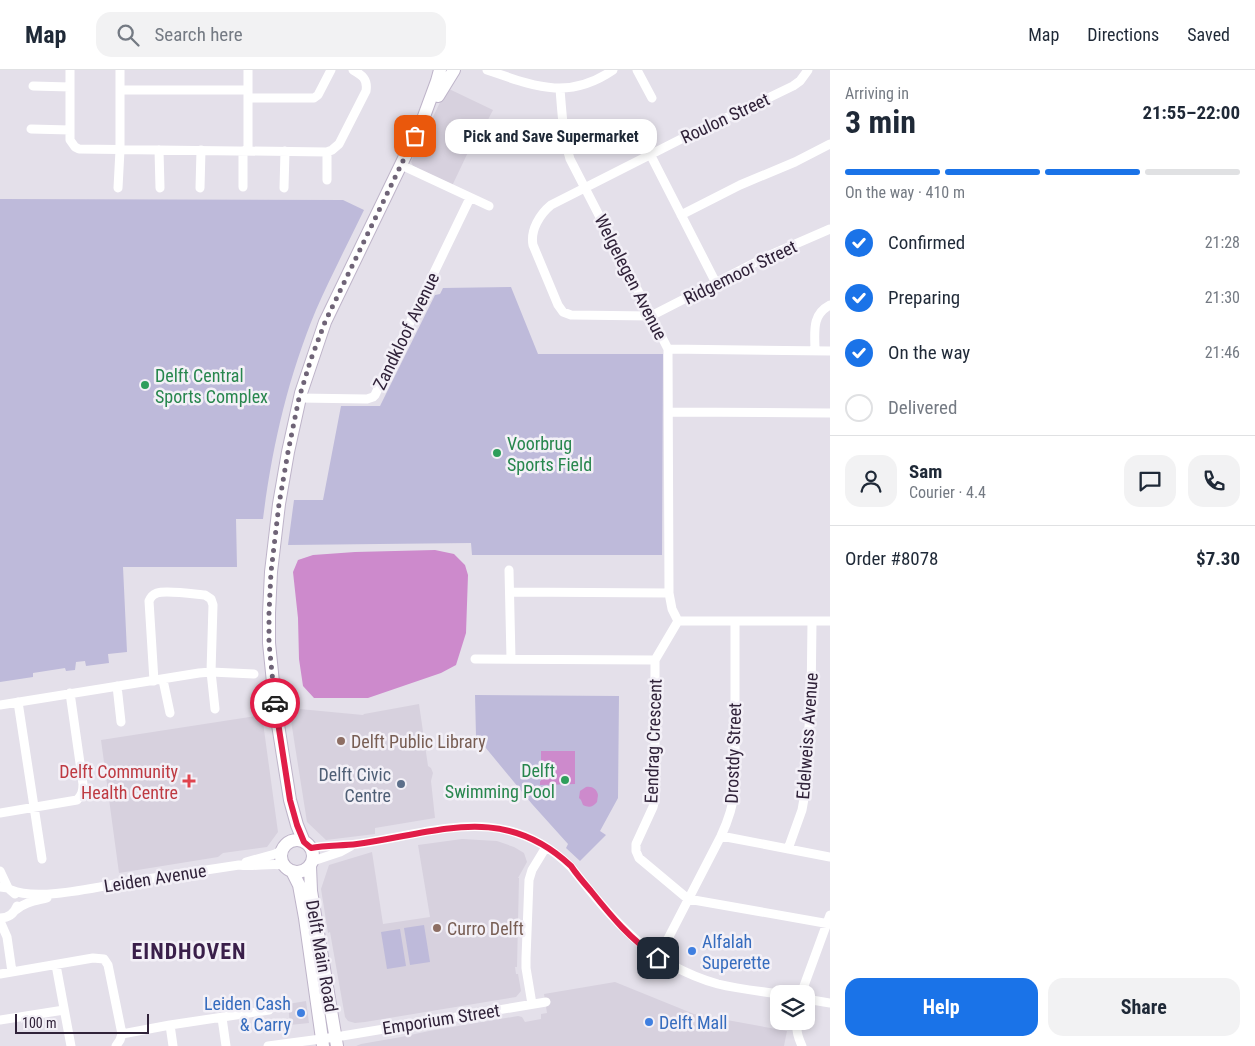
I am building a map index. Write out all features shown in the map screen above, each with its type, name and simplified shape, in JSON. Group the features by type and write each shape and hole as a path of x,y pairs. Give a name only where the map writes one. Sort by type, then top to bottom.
{"street":[{"path":"70,70 71,142 77,148 83,150 327,152 340,144 366,91 365,79 353,70"},
{"path":"118,188 120,70"},
{"path":"243,187 248,70"},
{"path":"120,90 314,98 318,95 331,70"},
{"path":"424,119 440,70"},
{"path":"311,863 313,854 297,825 290,800 276,712 269,643 271,572 279,504 288,452 299,398 325,322 424,119 454,70"},
{"path":"487,70 544,88 560,89 592,82 613,70"},
{"path":"503,70 520,81"},
{"path":"637,70 652,98"},
{"name":"Roulon Street","path":"652,316 572,315 563,312 558,305 533,245 533,234 542,215 546,209 557,201 695,132 793,86 800,81 808,70"},
{"path":"33,86 70,87"},
{"name":"Welgelegen Avenue","path":"560,89 563,130 570,159 668,349 669,593 672,609 678,621"},
{"path":"32,129 70,130"},
{"path":"681,215 740,185 795,162 830,144"},
{"path":"159,150 160,188"},
{"path":"200,188 201,150"},
{"path":"284,151 284,188"},
{"path":"327,152 327,180"},
{"path":"650,154 716,283"},
{"path":"401,165 489,206"},
{"name":"Zandkloof Avenue","path":"299,398 367,399 375,395 470,198"},
{"name":"Ridgemoor Street","path":"652,316 768,256 830,229"},
{"path":"815,351 817,317 821,310 830,305"},
{"path":"668,349 830,351"},
{"path":"669,412 830,412"},
{"path":"510,570 511,659"},
{"path":"154,681 150,598 162,592 205,595 211,599 213,605 212,672 215,709"},
{"path":"510,592 669,593"},
{"path":"678,621 830,621"},
{"name":"Eendrag Crescent","path":"678,621 655,660 655,798 653,807 636,841 635,848 639,858 688,899"},
{"name":"Drostdy Street","path":"658,958 729,820 732,808 735,789 735,621"},
{"name":"Edelweiss Avenue","path":"788,849 802,810 805,793 811,704 812,621"},
{"path":"475,659 655,660"},
{"path":"0,705 212,672 254,674"},
{"path":"163,680 170,713"},
{"path":"118,686 121,722"},
{"path":"0,813 77,800 82,793 83,784 70,693"},
{"path":"18,702 42,859"},
{"path":"290,800 289,826 281,858 288,868 298,872 303,871 311,863 356,844"},
{"path":"285,847 295,841 308,845 356,844 461,827 479,826 516,832 546,847 571,866 624,929 658,958 684,972 712,982 770,993"},
{"path":"721,836 830,857"},
{"name":"Leiden Avenue","path":"6,888 18,893 41,895 71,891 239,865 275,854 285,847"},
{"path":"532,1004 526,968 529,880 532,870 546,847"},
{"name":"Delft Main Road","path":"311,863 311,891 337,1041"},
{"name":"Leiden Avenue","path":"239,865 271,864 288,868"},
{"name":"Delft Main Road","path":"288,868 299,885 323,1042"},
{"path":"0,871 6,888 15,894 17,899 17,904 9,922 7,937"},
{"name":"Leiden Avenue","path":"0,920 6,918 28,902 71,891"},
{"path":"688,899 829,921 804,985"},
{"path":"0,920 7,937 12,972"},
{"path":"0,974 101,958 108,965 122,1034 116,1046"},
{"path":"56,965 71,1046"},
{"path":"815,1000 830,1003"},
{"name":"Emporium Street","path":"268,1046 337,1041 546,1002"},
{"path":"0,1020 64,1010"},
{"path":"122,1034 269,1010"},
{"path":"222,1018 226,1046"},
{"path":"170,1025 173,1046"},
{"path":"796,1030 802,1046"}],"shaded area":[{"path":"447,88 493,110 473,149 470,148 452,186 413,166 411,162"},
{"name":"Delft Central Sports Complex","path":"0,199 343,200 364,210 316,310 297,361 276,439 263,519 236,519 237,567 123,567 127,652 108,654 109,663 86,666 85,661 76,662 75,670 66,671 65,668 33,673 33,677 0,682"},
{"name":"Voorbrug Sports Field","path":"511,287 538,354 663,354 662,555 472,555 471,543 288,545 294,500 323,500 341,406 380,406 435,295 440,294 443,288"},
{"path":"435,550 454,554 465,565 468,575 466,633 456,665 441,673 368,698 314,698 303,686 299,659 298,618 293,572 298,560 313,555"},
{"name":"Delft Swimming Pool","path":"475,695 619,696 618,798 600,831 606,835 580,861 566,848 568,844 476,736"},
{"path":"419,704 428,766 433,773 431,781 435,818 375,828 375,834 326,840 307,822 289,708 363,715"},
{"name":"Delft Community Health Centre","path":"262,715 278,832 267,847 223,853 218,857 119,873 101,740"},
{"path":"541,751 575,751 575,784 540,785"},
{"path":"586,787 594,788 597,791 597,802 594,805 583,805 579,798 580,791"},
{"name":"Curro Delft","path":"462,839 497,841 524,853 527,862 518,878 517,967 515,967 521,991 516,997 365,1022 355,1023 348,1021 345,1017 321,889 329,865 372,852 383,924 430,917 418,845"},
{"path":"424,925 430,962 410,965 404,928"},
{"path":"400,929 406,966 387,969 381,932"},
{"path":"615,982 694,1014 770,1028 770,1030 787,1031 784,1046 356,1046 518,1016 522,1017 525,1022 541,1019 541,1014 547,1013 544,994"},
{"path":"306,1001 309,1023 290,1025 288,1004"}],"way so far":[{"path":"275,703 269,643 271,572 279,504 299,398 325,322 415,136"}],"place":[{"name":"Pick and Save Supermarket","path":"415,136"},
{"name":"Delft Central Sports Complex","path":"145,385"},
{"name":"Voorbrug Sports Field","path":"497,453"},
{"name":"Delft Public Library","path":"341,741"},
{"name":"Delft Swimming Pool","path":"565,780"},
{"name":"Delft Community Health Centre","path":"189,781"},
{"name":"Delft Civic Centre","path":"401,784"},
{"name":"Curro Delft","path":"437,928"},
{"name":"Alfalah Superette","path":"692,951"},
{"name":"Leiden Cash & Carry","path":"301,1013"},
{"name":"Delft Mall","path":"649,1022"}],"district":[{"name":"EINDHOVEN","path":"189,951"}],"route":[{"path":"275,703 290,800 304,842 311,848 356,844 468,826 488,826 516,832 541,843 571,866 615,920 634,939 658,958"}]}
